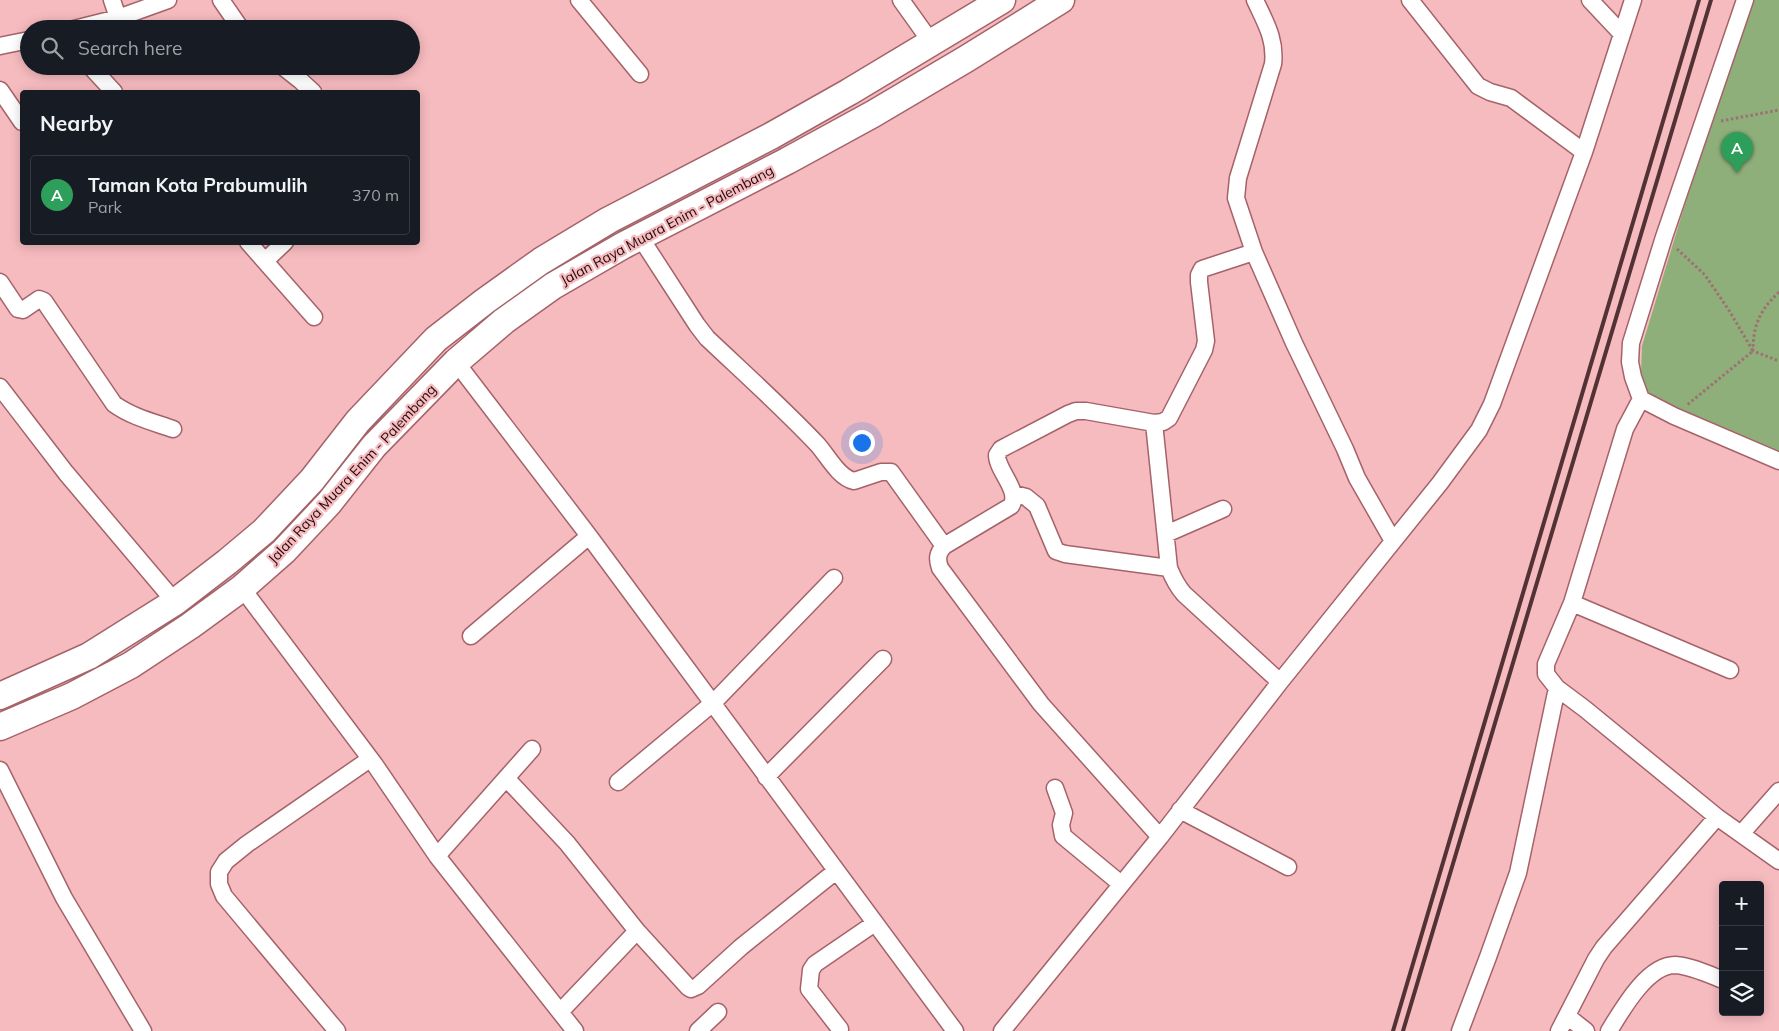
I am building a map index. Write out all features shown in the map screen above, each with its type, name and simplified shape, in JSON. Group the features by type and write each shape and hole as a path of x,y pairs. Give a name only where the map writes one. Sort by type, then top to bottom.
{"main road":[{"name":"Jalan Raya Muara Enim - Palembang","path":"0,696 89,656 175,602 227,562 264,531 312,480 358,421 430,346 485,301 541,261 609,220 850,92 1002,0"},
{"name":"Jalan Raya Muara Enim - Palembang","path":"0,727 72,696 131,665 190,626 242,588 284,551 329,503 374,446 456,362 504,321 553,286 640,236 787,161 873,114 1061,0"}],"street":[{"path":"112,0 118,18"},
{"path":"110,20 168,0"},
{"path":"221,0 235,20"},
{"path":"579,0 640,74"},
{"path":"901,0 931,42"},
{"path":"1255,0 1273,41 1275,51 1273,64 1236,187 1236,198 1254,252 1294,343 1357,478 1393,541"},
{"path":"1410,0 1478,86 1490,92 1511,98 1584,152"},
{"path":"1590,0 1622,34"},
{"path":"1002,1031 1160,837 1280,682 1440,483 1478,430 1492,404 1584,152 1633,0"},
{"path":"1745,0 1664,237 1631,343 1632,370 1641,399 1674,416 1779,461"},
{"path":"0,46 20,42"},
{"path":"98,75 112,90"},
{"path":"293,75 311,90"},
{"path":"0,90 20,119"},
{"path":"640,236 707,338 790,415 822,449 844,477 854,481 882,472 891,472 944,546"},
{"path":"251,245 314,317"},
{"path":"265,261 282,245"},
{"path":"1160,837 1041,704 940,568 937,560 939,552 944,546 1011,506 1015,500 1014,494 997,462 997,454 1001,450 1076,411 1086,411 1154,423 1163,422 1169,418 1204,350 1206,341 1199,282 1199,275 1202,269 1209,265 1254,252"},
{"path":"0,282 18,309 23,310 39,299 44,301 114,404 136,416 173,429"},
{"path":"456,362 589,536 955,1031"},
{"path":"0,387 66,474 175,602"},
{"path":"1641,399 1625,428 1572,604 1546,664 1546,674 1557,688 1717,817 1779,861"},
{"path":"1154,423 1169,568 1176,585 1280,682"},
{"path":"1014,494 1026,497 1037,506 1056,551 1065,554 1169,568"},
{"path":"1166,534 1223,509"},
{"path":"471,636 589,536"},
{"path":"618,782 713,703 834,578"},
{"path":"242,588 370,759 437,856 575,1031"},
{"path":"1572,604 1730,670"},
{"path":"766,777 884,659"},
{"path":"1460,1031 1518,873 1557,688"},
{"path":"437,856 532,749"},
{"path":"337,1031 224,896 219,884 219,872 226,861 247,844 370,759"},
{"path":"0,770 64,898 143,1031"},
{"path":"506,778 566,843 638,931 688,987 694,988 836,871"},
{"path":"1055,788 1064,813 1061,825 1065,839 1121,884"},
{"path":"1741,834 1779,791"},
{"path":"1180,810 1288,867"},
{"path":"1559,1031 1604,947 1717,817"},
{"path":"840,1029 809,989 811,970 815,964 875,923"},
{"path":"561,1011 638,931"},
{"path":"1609,1031 1632,994 1652,975 1666,967 1674,965 1689,967 1719,978"},
{"path":"698,1031 718,1012"},
{"path":"1567,1016 1586,1031"}],"path":[{"path":"1702,125 1779,110"},
{"path":"1664,237 1705,275 1753,351 1779,361"},
{"path":"1753,351 1753,335 1756,324 1763,311 1779,292"},
{"path":"1674,416 1753,351"}],"green space":[{"path":"1747,0 1779,0 1779,459 1652,403 1641,374 1642,346"}],"railway":[{"path":"1393,1031 1699,0"},
{"path":"1403,1031 1711,0"}],"place":[{"name":"Taman Kota Prabumulih","path":"1737,173"}]}
